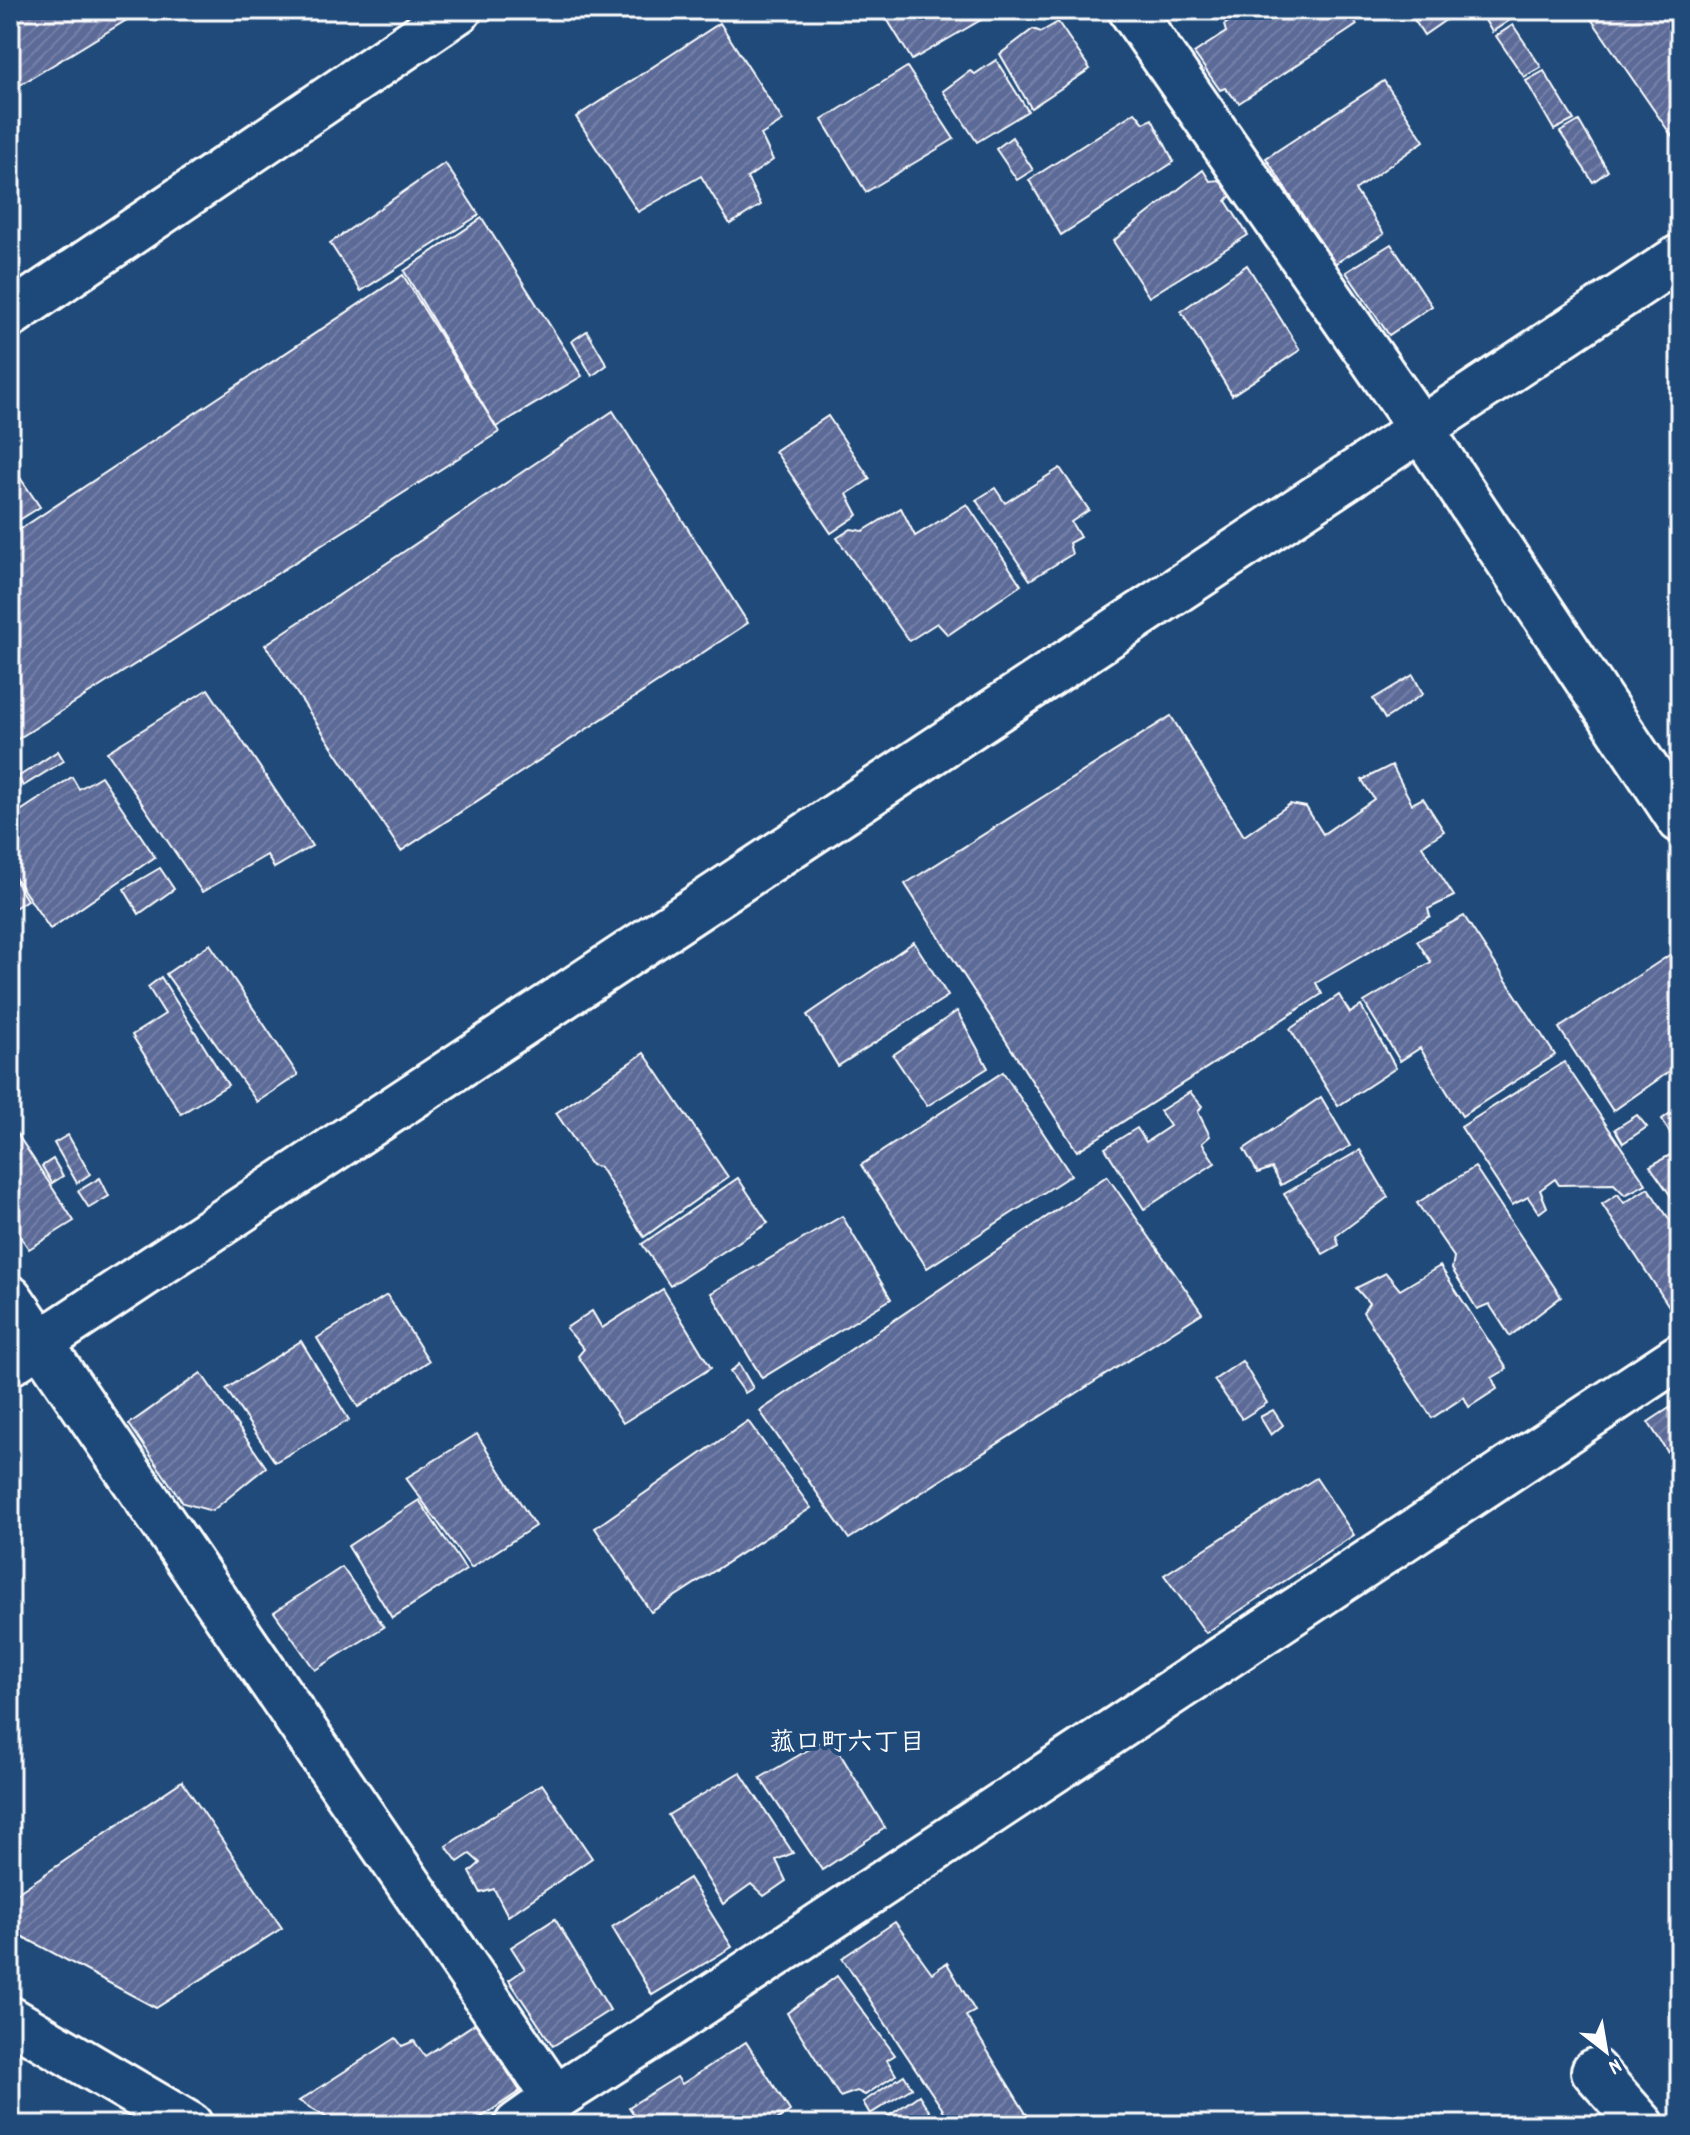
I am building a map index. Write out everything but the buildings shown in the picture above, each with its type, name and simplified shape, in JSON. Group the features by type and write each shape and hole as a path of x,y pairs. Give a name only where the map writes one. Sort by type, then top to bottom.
{"street":[{"path":"10,315 459,10"},
{"path":"1131,10 1421,429 1680,820"},
{"path":"25,1353 1680,257"},
{"path":"10,1298 25,1353 555,2098"},
{"path":"517,2125 1680,1356"},
{"path":"10,2019 190,2125"},
{"path":"1594,2071 1642,2125"}],"district":[{"name":"菰口町六丁目","path":"847,1741"}]}
